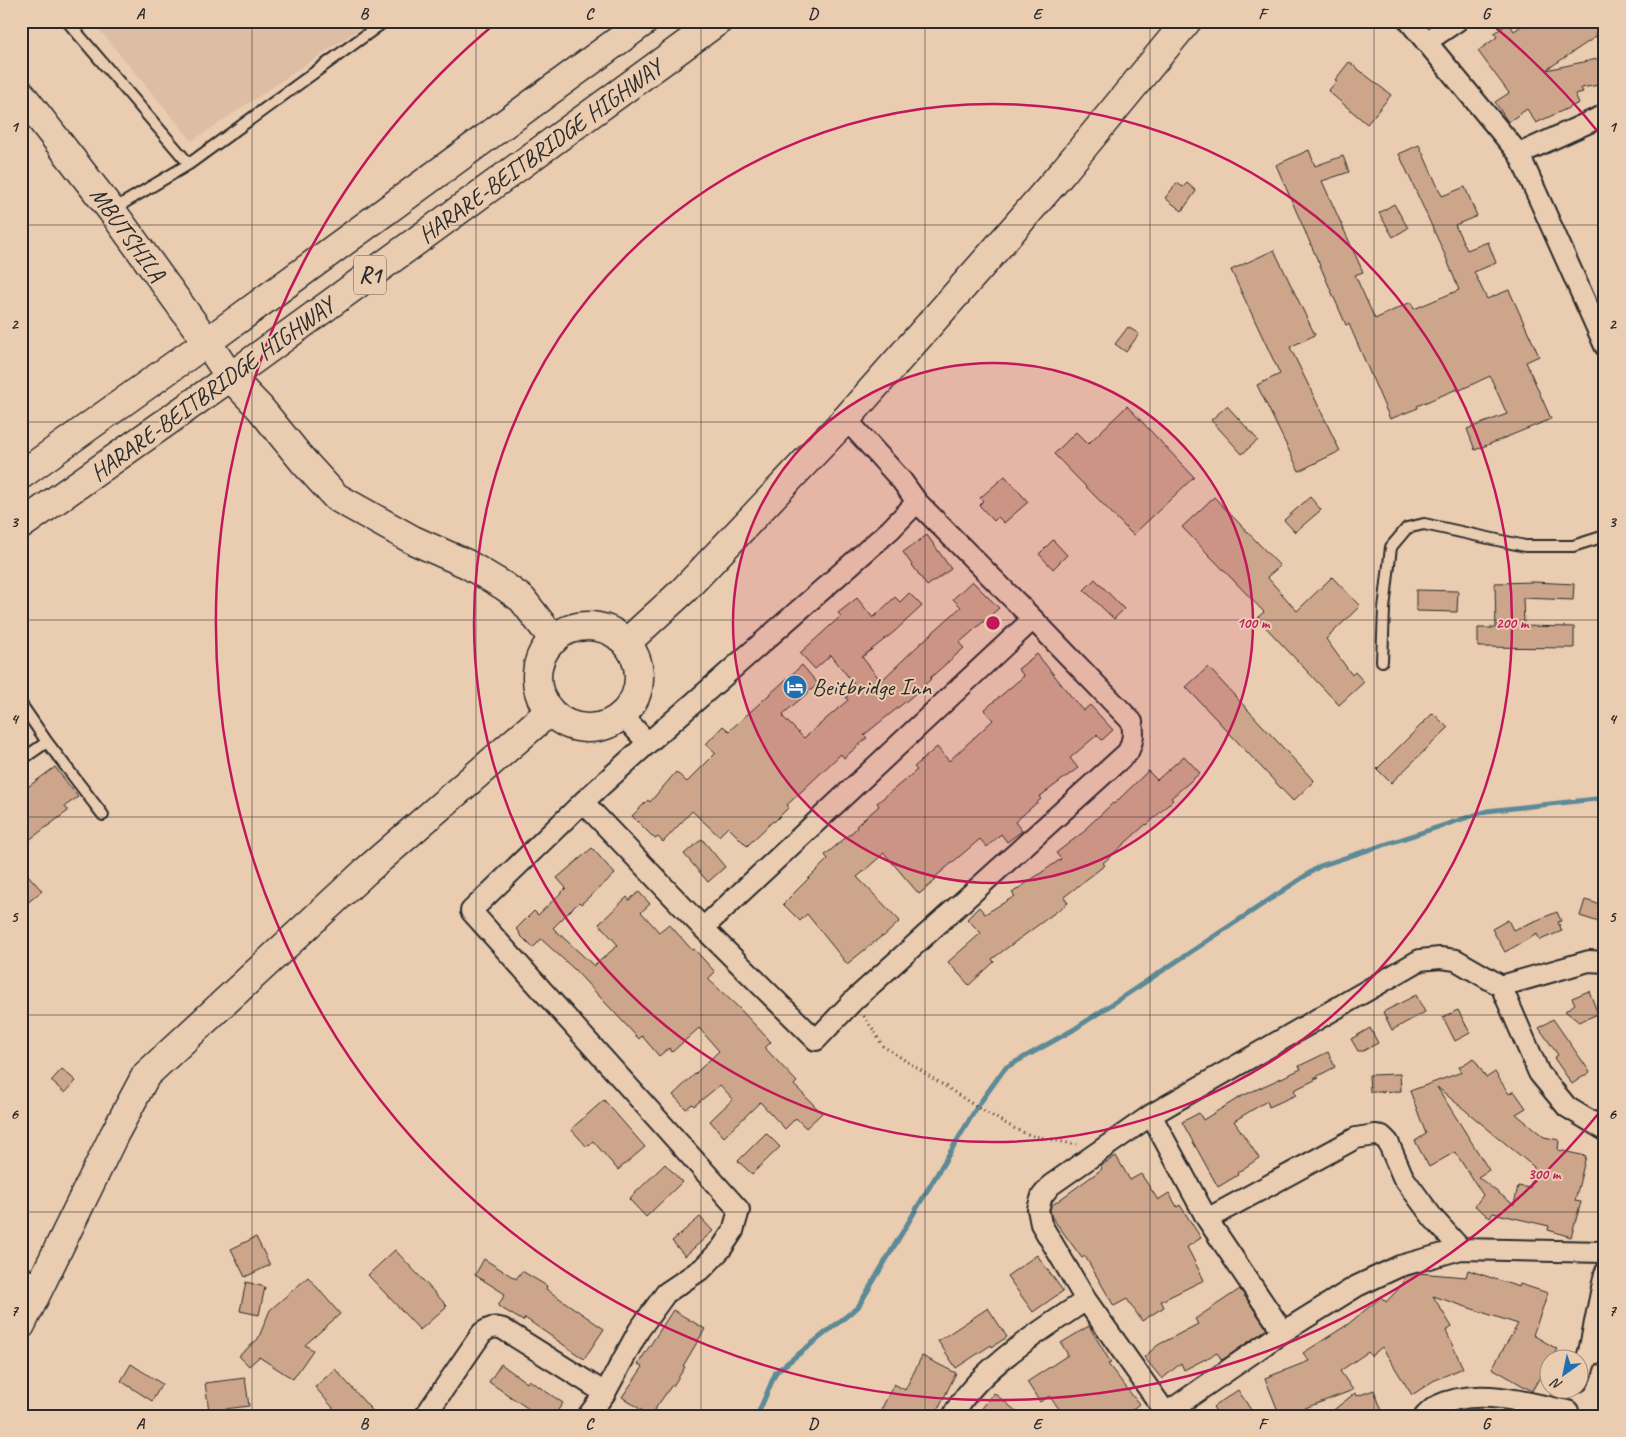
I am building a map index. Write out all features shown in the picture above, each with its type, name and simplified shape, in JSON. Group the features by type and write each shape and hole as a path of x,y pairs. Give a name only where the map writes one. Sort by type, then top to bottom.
{"main road":[{"name":"HARARE-BEITBRIDGE HIGHWAY","path":"21,475 207,342 646,21"},
{"name":"HARARE-BEITBRIDGE HIGHWAY","path":"21,525 230,377 718,21"},
{"path":"626,643 684,590 846,419 1010,234 1187,21"},
{"name":"MBUTSHILA","path":"21,94 112,211 207,342 230,377 260,408 303,461 336,497 413,540 467,564 504,586 522,599 554,640"},
{"path":"596,627 612,633 626,643 637,663 639,674 638,686 630,706 622,715 613,722 591,728 569,724 559,719 550,711 539,692 537,680 538,669 544,653 554,640 563,633 573,629 596,627"},
{"path":"21,1325 30,1278 114,1135 146,1075 366,871 550,711"}],"street":[{"path":"1409,21 1519,154 1605,346"},
{"path":"1426,42 1457,21"},
{"path":"1519,154 1605,115"},
{"path":"583,802 703,928 816,1040 854,1000 1128,752 1134,734 1132,722 917,502 902,481 846,419"},
{"path":"588,1416 605,1393 639,1330 666,1293 702,1268 721,1249 733,1231 740,1210 471,911 583,802 890,530 917,502"},
{"path":"703,928 1033,619"},
{"path":"622,715 648,743"},
{"path":"1605,1130 1567,1107 1539,1073 1501,986 1456,960 1440,958 1420,960 1151,1115 1051,1185 1042,1196 1038,1209 1041,1224 1086,1300 1164,1414 1283,1332 1357,1286 1400,1266 1461,1249 1605,1252"},
{"path":"1501,986 1589,961 1605,962"},
{"path":"1151,1115 1207,1219 1283,1332"},
{"path":"1207,1219 1356,1138 1375,1135 1382,1136 1388,1142 1403,1177 1433,1218 1461,1249"},
{"path":"1588,1367 1597,1353 1605,1273"},
{"path":"954,1416 956,1409 981,1377 1086,1300"},
{"path":"425,1416 482,1333 489,1328 496,1327 503,1329 605,1393"},
{"path":"1424,1416 1436,1406 1460,1398 1487,1396 1567,1413 1572,1400"}],"lane":[{"path":"67,21 189,164"},
{"path":"112,211 189,164 385,21"},
{"path":"1382,661 1384,609 1391,547 1407,528 1424,524 1525,546 1573,546 1605,536"},
{"path":"21,704 47,742 103,815"},
{"path":"21,760 47,742"}],"path":[{"path":"854,1000 883,1046 977,1107 1016,1130 1100,1151"}],"shaded area":[{"path":"92,21 371,21 192,141"}],"building":[{"path":"1529,21 1605,21 1605,27 1595,33 1597,36 1546,70 1602,58 1605,84 1581,88 1583,92 1575,94 1579,103 1536,123 1527,109 1508,122 1495,102 1509,93 1478,51 1497,37 1494,33 1509,23 1514,31"},
{"path":"1349,62 1391,95 1367,124 1328,91"},
{"path":"1419,145 1442,196 1465,187 1477,216 1455,225 1467,250 1488,242 1496,263 1474,272 1487,299 1509,290 1539,356 1526,362 1551,419 1475,450 1467,429 1507,414 1490,376 1390,419 1349,324 1346,325 1276,165 1309,150 1315,166 1343,156 1349,172 1322,181 1363,272 1355,275 1375,319 1411,302 1414,309 1459,290 1399,154"},
{"path":"1177,183 1183,187 1187,183 1196,191 1182,211 1165,198"},
{"path":"1394,204 1408,228 1393,237 1379,213"},
{"path":"1274,250 1315,335 1290,347 1340,451 1299,471 1257,385 1280,374 1231,270"},
{"path":"1128,327 1139,334 1126,352 1115,344"},
{"path":"1127,406 1194,477 1133,535 1054,454 1076,432 1088,444"},
{"path":"1227,406 1258,440 1242,454 1211,420"},
{"path":"1005,476 1028,502 1004,523 998,517 994,521 979,505 983,501 980,498"},
{"path":"1214,497 1280,566 1267,577 1297,611 1332,577 1360,606 1326,639 1352,675 1355,672 1364,682 1339,705 1257,618 1264,612 1182,527"},
{"path":"1310,497 1321,510 1295,532 1284,520"},
{"path":"927,535 951,569 927,586 903,552"},
{"path":"1053,540 1067,555 1053,569 1039,554"},
{"path":"1095,579 1124,609 1114,619 1084,590"},
{"path":"972,581 999,608 959,643 964,648 910,698 864,735 867,738 844,758 841,754 787,805 789,807 774,822 747,846 728,827 719,836 692,811 663,842 658,837 655,839 632,816 648,800 650,802 676,772 687,782 716,753 706,744 723,726 729,731 802,665 818,684 783,714 783,717 804,738 848,700 846,697 857,688 831,655 815,669 800,653 841,616 838,613 857,598 873,618 895,597 900,602 909,593 922,606 894,632 862,657 881,681 961,607 953,599"},
{"path":"1495,583 1574,584 1573,600 1523,598 1524,626 1574,627 1574,648 1478,647 1478,628 1496,628"},
{"path":"1416,590 1458,591 1457,612 1416,611"},
{"path":"1037,654 1083,711 1090,705 1113,730 1102,740 1097,735 1070,758 1078,768 1039,797 1041,799 1015,822 1022,831 1007,842 1001,834 987,847 980,839 934,878 936,880 919,894 884,853 857,877 900,921 883,937 847,964 807,914 800,921 783,904 828,859 825,855 857,828 856,826 879,806 877,803 917,770 914,767 937,747 949,761 993,720 984,710 1024,676 1018,669"},
{"path":"1208,667 1314,781 1293,801 1186,687"},
{"path":"1433,713 1448,728 1391,783 1377,769"},
{"path":"1184,756 1200,773 1171,798 1173,800 1147,825 1103,863 1105,865 1064,897 1068,903 992,959 994,962 969,985 948,962 981,933 967,919 979,907 985,914 1015,896 1012,893 1061,859 1056,853 1086,830 1148,771 1157,780"},
{"path":"55,767 78,797 65,806 68,811 21,846 21,792"},
{"path":"702,839 725,867 708,882 684,854"},
{"path":"592,848 615,874 581,904 579,902 553,928 594,966 618,945 599,924 627,897 629,900 639,892 650,904 641,912 659,932 669,924 715,972 708,979 771,1042 765,1048 797,1082 794,1085 822,1113 806,1128 796,1118 785,1129 760,1102 724,1137 710,1121 733,1099 720,1085 694,1106 692,1104 686,1109 673,1095 719,1051 699,1028 672,1052 669,1048 659,1056 642,1036 639,1039 574,969 541,939 533,948 519,934 516,929 534,911 538,915 566,888 557,878"},
{"path":"21,867 42,891 21,908"},
{"path":"1585,900 1605,906 1605,924 1580,916"},
{"path":"1557,912 1561,921 1558,922 1562,931 1540,940 1537,934 1505,952 1492,929 1508,920 1513,930"},
{"path":"1589,991 1598,1014 1579,1022 1565,1011 1575,1004 1572,998"},
{"path":"1416,995 1425,1012 1392,1030 1383,1012"},
{"path":"1458,1010 1470,1033 1455,1041 1443,1017"},
{"path":"1553,1019 1590,1072 1572,1084 1554,1058 1558,1055 1539,1028"},
{"path":"1370,1028 1378,1043 1363,1051 1358,1051 1351,1039"},
{"path":"1328,1052 1335,1067 1314,1078 1319,1078 1294,1090 1296,1095 1269,1107 1267,1101 1234,1121 1259,1158 1237,1173 1238,1175 1218,1187 1182,1122 1199,1113 1203,1120 1240,1097 1301,1069 1299,1066"},
{"path":"1474,1058 1486,1078 1495,1072 1509,1094 1514,1091 1526,1108 1516,1114 1544,1137 1559,1140 1558,1150 1586,1156 1575,1201 1581,1202 1571,1237 1548,1230 1549,1226 1493,1213 1490,1218 1475,1206 1483,1195 1455,1152 1429,1167 1415,1141 1426,1134 1410,1091 1462,1072 1459,1067","holes":["1437,1087 1534,1167 1530,1188 1518,1186 1514,1205 1478,1177 1489,1170"]},
{"path":"62,1069 76,1081 65,1093 51,1081"},
{"path":"1400,1074 1401,1091 1370,1092 1369,1075"},
{"path":"604,1100 645,1147 618,1170 593,1141 587,1147 571,1129"},
{"path":"766,1133 780,1147 752,1174 738,1161"},
{"path":"1116,1156 1130,1180 1141,1174 1158,1200 1169,1193 1177,1207 1180,1205 1201,1238 1187,1247 1204,1280 1161,1301 1164,1307 1142,1321 1127,1299 1114,1306 1085,1256 1082,1258 1051,1216 1050,1210 1051,1206 1102,1169 1100,1166"},
{"path":"665,1164 682,1182 646,1217 629,1199"},
{"path":"700,1217 713,1231 685,1256 672,1241"},
{"path":"256,1237 270,1265 245,1277 231,1249"},
{"path":"395,1250 447,1306 420,1330 368,1275"},
{"path":"1037,1255 1063,1291 1033,1312 1007,1276"},
{"path":"484,1259 516,1279 522,1271 547,1286 546,1289 604,1329 584,1359 525,1318 523,1321 498,1306 505,1294 475,1275"},
{"path":"1468,1270 1519,1287 1520,1284 1548,1293 1533,1335 1557,1349 1538,1350 1538,1380 1532,1391 1492,1368 1518,1324 1433,1296 1452,1327 1446,1331 1463,1368 1433,1381 1412,1395 1382,1347 1371,1356 1368,1352 1340,1371 1353,1390 1280,1416 1265,1378 1309,1361 1303,1353 1347,1325 1381,1297 1386,1302 1403,1284 1404,1277 1418,1273 1466,1277"},
{"path":"308,1277 340,1314 305,1345 313,1350 293,1379 259,1357 249,1366 239,1356 258,1339 270,1310"},
{"path":"246,1282 265,1287 259,1315 240,1311"},
{"path":"1240,1289 1267,1329 1222,1360 1217,1353 1184,1370 1181,1363 1162,1379 1144,1357 1158,1345 1198,1324 1195,1319"},
{"path":"988,1308 1007,1337 956,1368 938,1341"},
{"path":"673,1310 705,1329 673,1386 650,1416 622,1397 643,1367 638,1364"},
{"path":"1089,1326 1111,1363 1108,1364 1139,1404 1124,1416 1065,1416 1049,1396 1040,1402 1027,1382 1068,1355 1061,1343"},
{"path":"922,1356 956,1373 935,1416 878,1416 894,1384 905,1390"},
{"path":"131,1364 162,1384 152,1401 121,1381"},
{"path":"501,1364 527,1383 529,1380 563,1403 554,1416 539,1416 489,1382"},
{"path":"335,1369 377,1416 340,1416 315,1387"},
{"path":"245,1378 249,1406 209,1411 205,1383"},
{"path":"1238,1390 1255,1416 1219,1416 1213,1407"},
{"path":"1374,1390 1384,1416 1326,1416 1355,1393 1357,1396"},
{"path":"994,1393 1022,1416 976,1416"}],"waterway":[{"path":"757,1416 776,1372 858,1307 977,1107 1005,1068 1073,1030 1320,866 1487,811 1605,798"}],"place":[{"name":"Beitbridge Inn","path":"795,687"}]}
